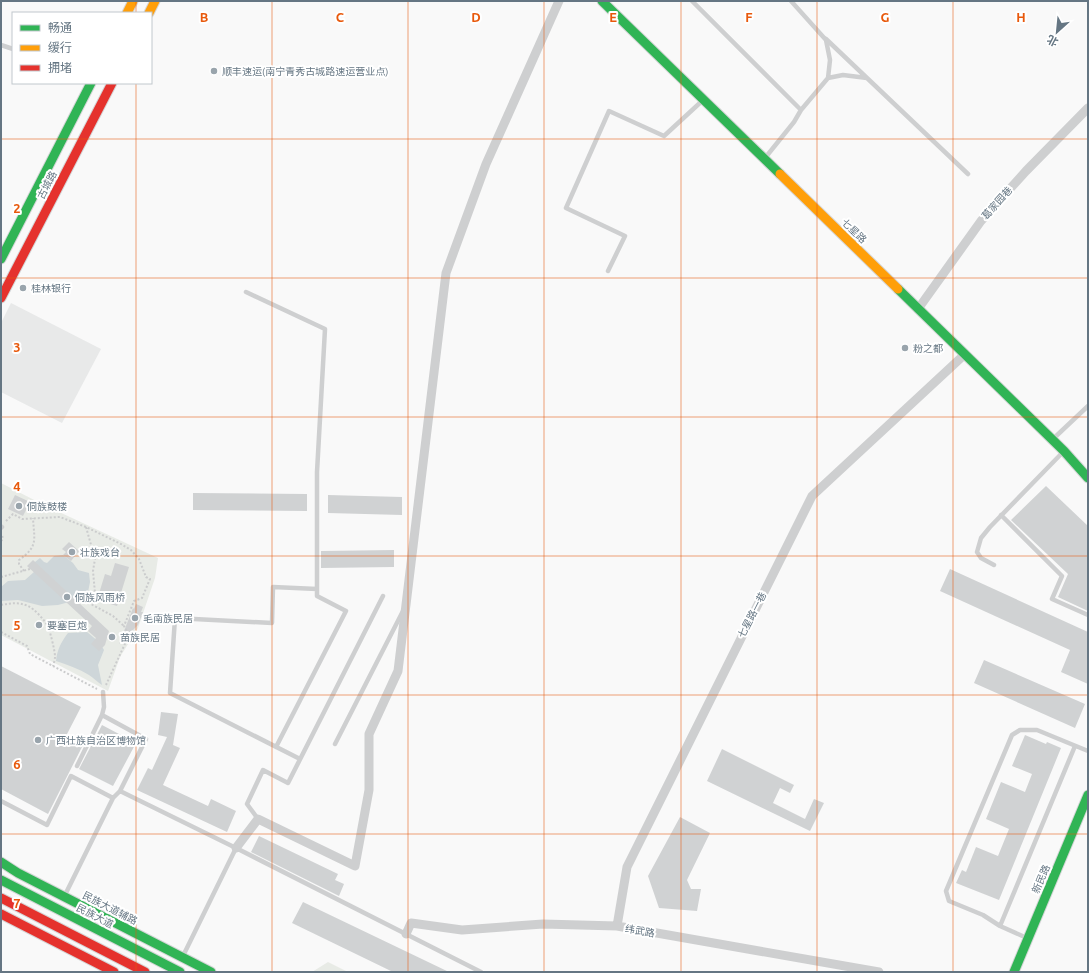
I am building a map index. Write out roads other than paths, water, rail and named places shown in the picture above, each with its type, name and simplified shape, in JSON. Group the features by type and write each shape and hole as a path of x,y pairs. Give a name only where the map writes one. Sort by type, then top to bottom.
{"main road":[{"path":"128,12 133,1"},
{"path":"149,12 155,1"},
{"name":"七星路","path":"602,1 1064,451 1088,478"},
{"name":"古城路","path":"1,259 90,84"},
{"name":"古城路","path":"1,298 111,84"},
{"name":"新民路","path":"1014,972 1088,795"},
{"name":"民族大道辅路","path":"1,862 18,873 211,972"},
{"path":"1,876 11,886"},
{"name":"民族大道","path":"1,880 180,972"},
{"path":"1,898 145,972"},
{"path":"1,914 114,972"}],"street":[{"path":"236,848 258,819 355,866 369,790 369,734 398,671 446,273 486,164 560,1"},
{"name":"葛家园巷","path":"918,309 981,221 1026,171 1088,108"},
{"name":"七星路一巷","path":"617,926 627,867 812,496 964,355"},
{"name":"纬武路","path":"406,934 411,923 462,930 543,924 617,926 879,972"}],"lane":[{"path":"692,1 801,110"},
{"path":"764,159 794,122 801,110 828,78 830,60 826,40 791,1"},
{"path":"818,31 968,174"},
{"path":"1,45 12,49"},
{"path":"828,78 843,75 867,78"},
{"path":"608,271 625,236 566,208 609,111 664,136 704,100"},
{"path":"246,292 324,329 317,472 317,589 318,596 346,611 276,747"},
{"path":"1052,440 1088,406"},
{"path":"994,565 981,558 978,552 978,545 981,538 1001,515 1064,451"},
{"path":"1001,515 1062,576 1052,599 1088,615"},
{"path":"300,759 170,693 175,618 272,623 274,587 317,589"},
{"path":"258,819 247,804 263,770 288,783 384,596"},
{"path":"335,744 406,604"},
{"path":"77,766 102,715 104,707 103,692"},
{"path":"64,897 113,798 120,791 146,739 102,715"},
{"path":"1028,938 1000,926 983,915 949,901 946,891 1012,735 1020,730 1037,730 1088,751"},
{"path":"1000,926 1075,746"},
{"path":"1,801 47,825 71,776 113,798"},
{"path":"120,791 481,972"},
{"path":"182,957 236,848"}],"place":[{"name":"顺丰速运(南宁青秀古城路速运营业点)","path":"214,71"},
{"name":"桂林银行","path":"23,288"},
{"name":"粉之都","path":"905,348"},
{"name":"侗族鼓楼","path":"19,506"},
{"name":"壮族戏台","path":"72,552"},
{"name":"侗族风雨桥","path":"67,597"},
{"name":"毛南族民居","path":"135,618"},
{"name":"要塞巨炮","path":"39,625"},
{"name":"苗族民居","path":"112,637"},
{"name":"广西壮族自治区博物馆","path":"38,740"}]}
